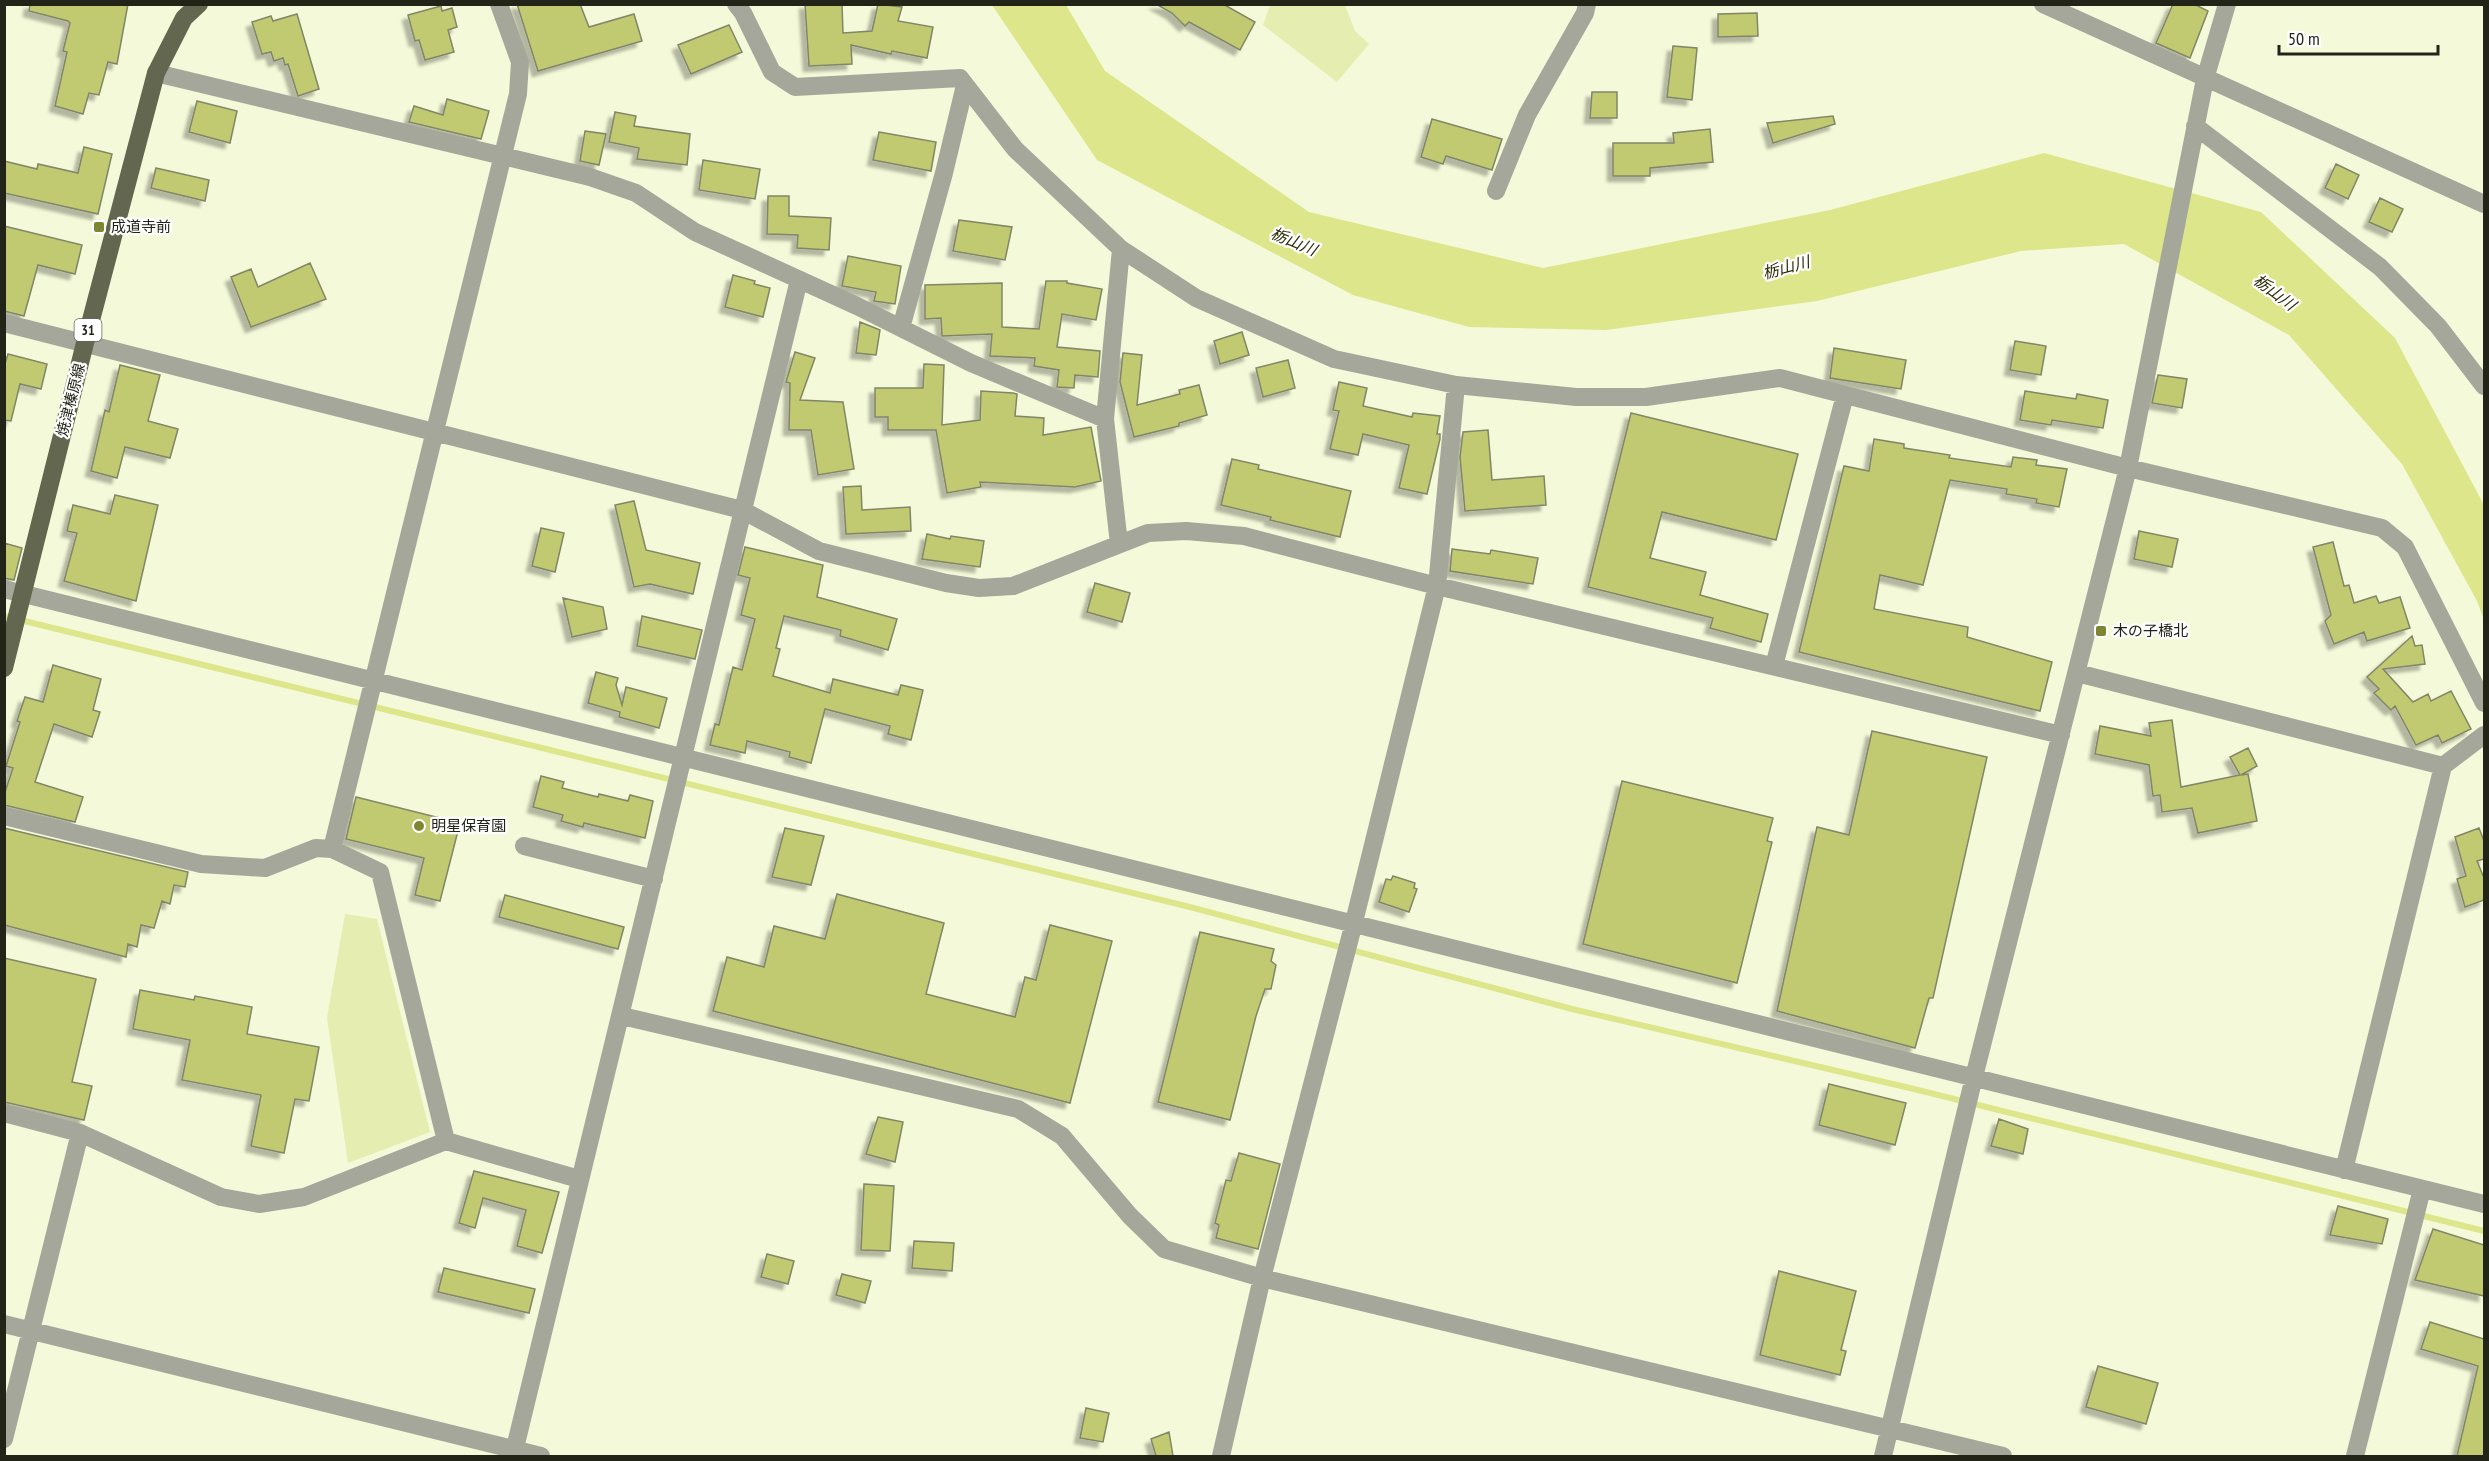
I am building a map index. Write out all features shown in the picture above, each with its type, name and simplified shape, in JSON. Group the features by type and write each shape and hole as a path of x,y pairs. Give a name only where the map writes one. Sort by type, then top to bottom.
{"main road":[{"name":"焼津榛原線","path":"4,668 85,343 156,73 184,18 199,4"}],"street":[{"path":"332,849 433,431 518,94 520,62 499,4"},
{"path":"736,4 743,13 772,72 795,87 960,78 1015,149 1121,249 1196,298 1334,359 1456,384 1576,397 1646,397 1780,378 2128,468 2382,528 2404,547 2484,702"},
{"path":"1496,190 1527,115 1585,13 1587,4"},
{"path":"2043,4 2484,204"},
{"path":"1882,1456 1974,1077 2128,468 2205,79 2228,4"},
{"path":"156,73 591,177 636,193 695,232 971,363 1105,419"},
{"path":"901,328 944,173 965,85"},
{"path":"2195,126 2380,267 2438,326 2484,386"},
{"path":"1119,544 1105,419 1121,249"},
{"path":"514,1453 799,280"},
{"path":"4,324 742,510 819,551 946,584 979,588 1013,586 1148,533 1186,531 1244,536 1437,586 2061,735"},
{"path":"1221,1456 1263,1278 1437,586 1456,384"},
{"path":"1774,666 1845,395"},
{"path":"4,590 372,682 683,756 1352,930 1974,1077 2484,1204"},
{"path":"2077,674 2443,766"},
{"path":"2344,1170 2443,766 2484,735"},
{"path":"4,816 201,864 265,868 316,848 332,849 380,872 446,1141"},
{"path":"524,846 654,879"},
{"path":"622,1016 1018,1110 1062,1136 1130,1216 1164,1249 1263,1278 2003,1456"},
{"path":"4,1113 80,1133 221,1197 259,1204 304,1197 446,1141 579,1179"},
{"path":"4,1439 80,1133"},
{"path":"2355,1456 2422,1189"},
{"path":"4,1324 514,1453 541,1456"}],"shaded area":[{"path":"1270,5 1345,5 1355,31 1369,44 1337,82 1263,25"},
{"path":"345,914 377,919 430,1132 348,1163 327,1018"}],"water":[{"name":"栃山川","path":"992,5 1066,5 1105,71 1309,212 1543,268 1830,210 2044,153 2261,212 2395,338 2484,505 2484,620 2477,601 2402,464 2289,335 2124,244 2021,251 1817,301 1606,330 1469,327 1353,295 1097,160"}],"building":[{"path":"30,4 128,4 117,64 108,62 99,95 89,93 83,114 55,106 67,52 63,51 70,23 29,11"},
{"path":"517,4 580,4 589,27 634,14 642,41 538,71"},
{"path":"805,4 842,4 843,33 872,31 878,4 902,7 898,21 933,27 927,58 892,51 891,54 851,45 852,64 809,66"},
{"path":"1156,4 1223,4 1255,22 1240,50 1189,22 1185,26 1172,13"},
{"path":"2173,4 2194,4 2208,11 2190,58 2156,43"},
{"path":"441,6 442,11 452,8 457,27 448,30 454,52 425,60 419,40 415,41 408,15"},
{"path":"1757,13 1758,36 1718,37 1718,14"},
{"path":"297,14 319,89 298,96 288,64 285,65 283,58 274,61 271,52 262,54 252,22 271,16 273,21"},
{"path":"729,25 742,52 691,74 678,45"},
{"path":"1673,46 1697,48 1692,100 1667,97"},
{"path":"1592,92 1617,92 1617,118 1590,118"},
{"path":"447,99 489,111 481,139 409,122 414,106 443,115"},
{"path":"197,101 237,111 230,143 189,132"},
{"path":"615,112 636,116 634,126 690,134 687,165 637,159 639,148 609,142"},
{"path":"1833,116 1835,124 1773,143 1767,123"},
{"path":"1432,119 1502,139 1492,170 1446,156 1443,164 1421,157"},
{"path":"1710,129 1713,162 1650,168 1650,176 1613,176 1613,143 1674,143 1673,133"},
{"path":"585,131 606,134 599,165 580,161"},
{"path":"879,132 936,142 931,171 873,160"},
{"path":"84,147 112,154 98,214 4,193 4,161 37,169 38,164 78,173"},
{"path":"703,160 760,169 755,199 699,190"},
{"path":"2336,164 2359,175 2348,199 2325,188"},
{"path":"156,168 209,180 205,201 151,188"},
{"path":"768,196 789,196 789,216 831,218 829,250 797,248 798,235 767,234"},
{"path":"2380,198 2403,209 2392,232 2369,222"},
{"path":"959,220 1012,227 1005,260 953,251"},
{"path":"4,226 82,245 75,274 38,265 24,316 4,311"},
{"path":"848,256 901,266 895,304 874,301 876,292 842,286"},
{"path":"310,263 326,299 251,327 231,277 251,269 258,287"},
{"path":"733,275 770,288 763,317 725,307"},
{"path":"1046,281 1067,281 1067,283 1102,289 1096,320 1062,314 1057,347 1100,351 1098,377 1075,375 1074,388 1057,387 1059,370 1034,366 1035,358 990,356 992,334 942,336 941,318 925,319 925,285 1002,283 1002,327 1039,329"},
{"path":"860,322 880,330 876,355 856,353"},
{"path":"1242,332 1249,355 1220,364 1214,341"},
{"path":"2015,341 2046,346 2041,375 2010,370"},
{"path":"1834,348 1906,360 1901,389 1830,378"},
{"path":"795,352 815,358 800,400 843,402 854,469 818,475 811,430 789,430 790,383 786,382"},
{"path":"1123,353 1142,355 1137,405 1180,394 1179,390 1199,385 1207,415 1179,423 1179,426 1134,437 1120,382"},
{"path":"8,354 47,364 41,389 20,384 11,421 4,420 4,367"},
{"path":"1288,360 1295,388 1263,397 1256,368"},
{"path":"924,364 944,365 942,425 980,420 981,391 1017,394 1015,416 1044,418 1043,435 1091,427 1101,481 1075,487 980,482 981,487 947,493 936,430 888,430 888,417 875,417 875,388 923,388"},
{"path":"120,365 160,375 148,421 178,429 170,458 125,447 117,478 91,471 105,410 109,412"},
{"path":"2158,375 2187,379 2182,408 2152,403"},
{"path":"1339,382 1367,388 1363,406 1412,417 1413,413 1440,416 1437,434 1440,434 1440,439 1427,494 1399,488 1409,445 1363,434 1358,455 1330,449 1339,411 1333,410"},
{"path":"2025,391 2076,399 2077,394 2108,400 2103,428 2052,420 2051,425 2020,420"},
{"path":"1631,413 1798,454 1776,540 1662,512 1650,558 1706,572 1700,595 1768,614 1761,642 1710,628 1713,618 1588,587"},
{"path":"1488,430 1492,480 1544,476 1546,505 1465,511 1460,457 1463,432"},
{"path":"1874,439 1904,444 1904,448 1950,455 1949,458 2011,467 2013,457 2037,460 2036,465 2067,469 2059,507 2036,503 2037,499 2006,494 2007,489 1950,480 1923,585 1880,575 1874,609 1968,627 1967,637 2052,662 2040,711 1799,652 1844,466 1869,471"},
{"path":"1232,459 1259,465 1258,469 1351,491 1340,537 1221,505"},
{"path":"861,486 862,510 910,507 911,531 846,534 843,487"},
{"path":"115,495 158,505 136,601 64,581 77,533 67,531 73,505 110,514"},
{"path":"634,501 646,550 700,563 693,594 650,584 634,587 615,505"},
{"path":"541,528 564,533 555,572 532,566"},
{"path":"2139,531 2178,539 2172,567 2134,559"},
{"path":"927,534 950,539 951,536 984,541 980,567 922,559"},
{"path":"2333,542 2344,586 2349,585 2354,603 2376,596 2379,603 2400,597 2410,628 2367,641 2364,632 2334,644 2325,621 2331,615 2313,547"},
{"path":"4,543 22,548 14,580 4,578"},
{"path":"745,547 823,565 817,597 897,619 888,650 840,636 841,630 784,616 776,648 780,649 773,676 830,693 833,679 898,695 901,685 923,690 911,740 888,734 890,726 825,709 811,763 789,757 790,752 747,741 745,753 710,745 715,724 719,725 733,667 742,670 755,619 741,615 750,578 738,575"},
{"path":"1452,549 1490,554 1491,550 1538,558 1533,584 1450,571"},
{"path":"1095,583 1130,593 1122,622 1087,612"},
{"path":"563,598 603,607 607,629 572,637"},
{"path":"642,616 702,630 695,659 637,646"},
{"path":"2412,636 2415,646 2422,645 2425,664 2383,669 2413,702 2428,694 2431,701 2451,691 2471,729 2442,743 2438,735 2416,745 2395,706 2391,710 2374,693 2379,689 2367,677"},
{"path":"53,665 101,679 93,710 100,712 92,737 54,724 35,782 83,797 75,822 4,805 4,795 13,768 6,766 20,722 17,721 25,697 43,702"},
{"path":"596,672 618,678 616,685 622,705 626,687 667,698 659,728 619,717 620,712 588,703"},
{"path":"2172,720 2181,787 2240,775 2230,757 2248,748 2257,766 2241,775 2248,774 2257,821 2198,833 2192,808 2162,812 2160,795 2153,796 2149,765 2095,754 2100,726 2151,736 2149,723"},
{"path":"1872,731 1987,757 1933,998 1929,998 1915,1048 1777,1011 1817,827 1849,835"},
{"path":"541,776 564,782 562,788 598,797 599,794 628,801 630,795 653,801 645,838 584,823 583,827 561,821 563,815 533,807"},
{"path":"1622,781 1773,818 1767,841 1772,842 1737,983 1583,944"},
{"path":"356,797 460,823 440,901 415,895 424,858 346,839"},
{"path":"4,828 188,872 185,887 174,885 170,904 162,901 154,928 141,925 137,947 128,944 126,957 4,925"},
{"path":"785,828 824,836 811,885 772,877"},
{"path":"2479,828 2484,841 2484,859 2477,861 2484,878 2484,900 2465,907 2457,879 2466,876 2455,837"},
{"path":"1393,876 1415,883 1414,888 1417,889 1409,912 1379,902 1386,879 1391,880"},
{"path":"837,894 944,923 926,994 1015,1017 1025,977 1036,980 1050,925 1112,941 1070,1103 713,1011 727,957 764,967 774,926 825,939"},
{"path":"505,895 624,927 618,949 499,917"},
{"path":"1200,932 1274,949 1271,961 1276,965 1271,989 1265,989 1256,1016 1230,1120 1158,1102"},
{"path":"4,958 96,979 72,1082 92,1086 84,1120 4,1102"},
{"path":"140,990 194,1000 195,996 252,1007 247,1034 319,1047 309,1101 295,1099 284,1153 251,1146 261,1095 182,1080 190,1040 133,1029"},
{"path":"1829,1084 1906,1103 1895,1145 1819,1125"},
{"path":"878,1117 903,1122 895,1162 866,1154"},
{"path":"1999,1119 2028,1129 2023,1154 1991,1146"},
{"path":"1239,1153 1280,1164 1258,1249 1216,1238 1219,1225 1215,1223 1226,1180 1231,1181"},
{"path":"474,1171 559,1192 542,1253 517,1246 526,1210 483,1198 475,1228 459,1223"},
{"path":"864,1184 894,1186 890,1251 861,1250"},
{"path":"2338,1206 2388,1219 2382,1244 2330,1235"},
{"path":"2433,1229 2484,1245 2484,1296 2415,1280"},
{"path":"914,1241 954,1243 952,1271 912,1268"},
{"path":"767,1254 794,1261 788,1284 761,1277"},
{"path":"444,1268 535,1289 529,1313 438,1292"},
{"path":"1779,1271 1856,1291 1841,1350 1846,1351 1840,1375 1760,1355"},
{"path":"842,1274 871,1281 865,1303 836,1295"},
{"path":"2430,1322 2484,1339 2484,1456 2457,1456 2478,1366 2421,1349"},
{"path":"2098,1366 2158,1383 2146,1424 2086,1407"},
{"path":"1086,1408 1109,1413 1103,1442 1080,1438"},
{"path":"1169,1432 1173,1456 1156,1456 1151,1439"}],"waterway":[{"path":"4,616 1190,907 1572,1009 1914,1089 2484,1231"}],"place":[{"name":"成道寺前","path":"99,227"},
{"name":"木の子橋北","path":"2101,631"},
{"name":"明星保育園","path":"419,826"}]}
